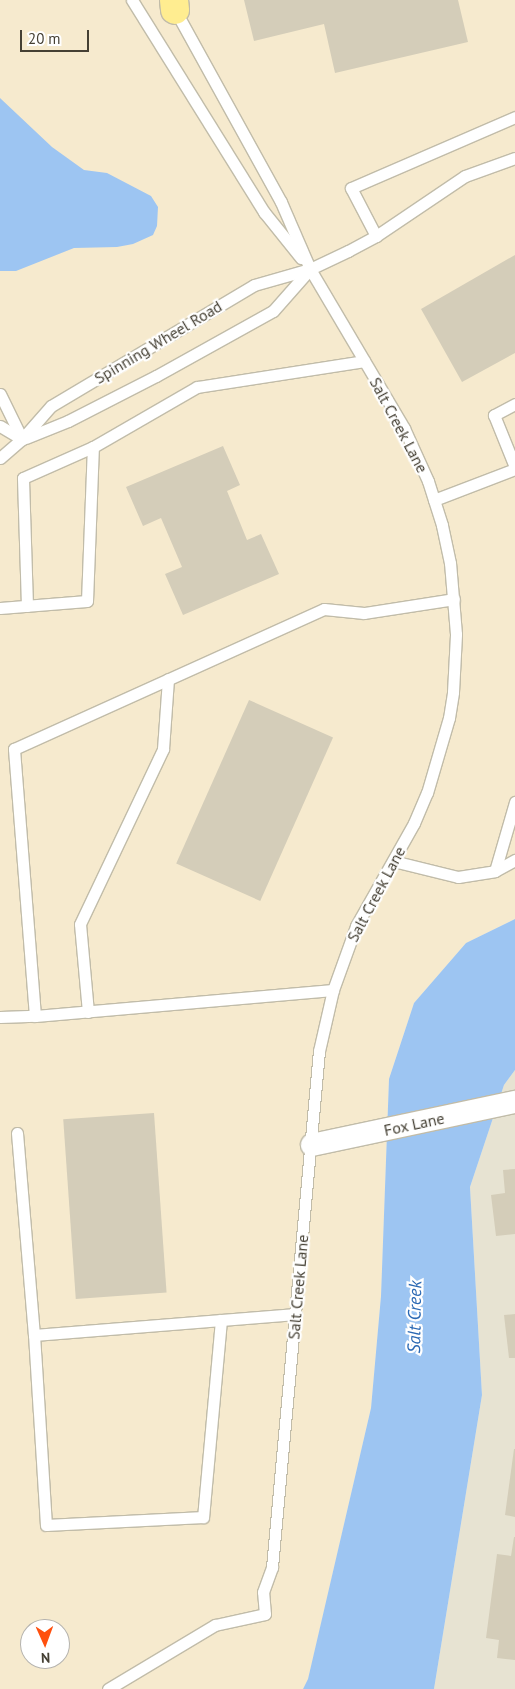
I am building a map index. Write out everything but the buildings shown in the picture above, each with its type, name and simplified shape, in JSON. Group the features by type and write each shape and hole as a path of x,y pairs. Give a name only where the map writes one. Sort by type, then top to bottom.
{"street":[{"name":"Fox Lane","path":"312,1145 508,1104"}],"lane":[{"name":"Salt Creek Lane","path":"132,0 264,212 310,269"},
{"name":"Salt Creek Lane","path":"108,1689 215,1625 265,1614 263,1592 272,1566 312,1145 319,1051 333,990 356,926 414,823 427,793 449,718 456,634 450,563 434,500 404,428 310,269 281,202 173,3"},
{"path":"376,236 351,188 515,117"},
{"name":"Spinning Wheel Road","path":"0,458 22,440 51,406 254,285 310,269 376,236 465,176 515,158"},
{"name":"Spinning Wheel Road","path":"22,440 68,421 272,312 310,269"},
{"path":"27,606 23,478 93,447 198,388 364,361"},
{"path":"0,394 22,440"},
{"path":"434,500 515,468 494,415 515,404"},
{"path":"0,426 22,440"},
{"path":"0,608 86,601 93,447"},
{"path":"35,1016 14,748 324,609 364,613 454,599"},
{"path":"88,1012 80,924 163,749 168,679"},
{"path":"495,871 515,802"},
{"path":"393,861 458,877 495,871 515,860"},
{"path":"0,1017 88,1012 333,990"},
{"path":"16,1133 34,1335 46,1525 203,1517 221,1320"},
{"path":"34,1335 296,1314"}],"shaded area":[{"path":"0,0 515,0 515,919 466,943 414,1003 389,1079 381,1296 371,1408 308,1680 303,1689 0,1689"},
{"path":"515,1070 515,1689 434,1689 482,1395 470,1187 504,1085"}],"water":[{"path":"0,98 52,147 84,170 107,173 151,196 158,207 157,226 153,235 133,244 117,247 74,248 16,271 0,271"},
{"name":"Salt Creek","path":"515,919 515,1070 504,1085 470,1187 482,1395 434,1689 303,1689 308,1679 371,1408 381,1296 389,1079 414,1003 466,943"}]}
